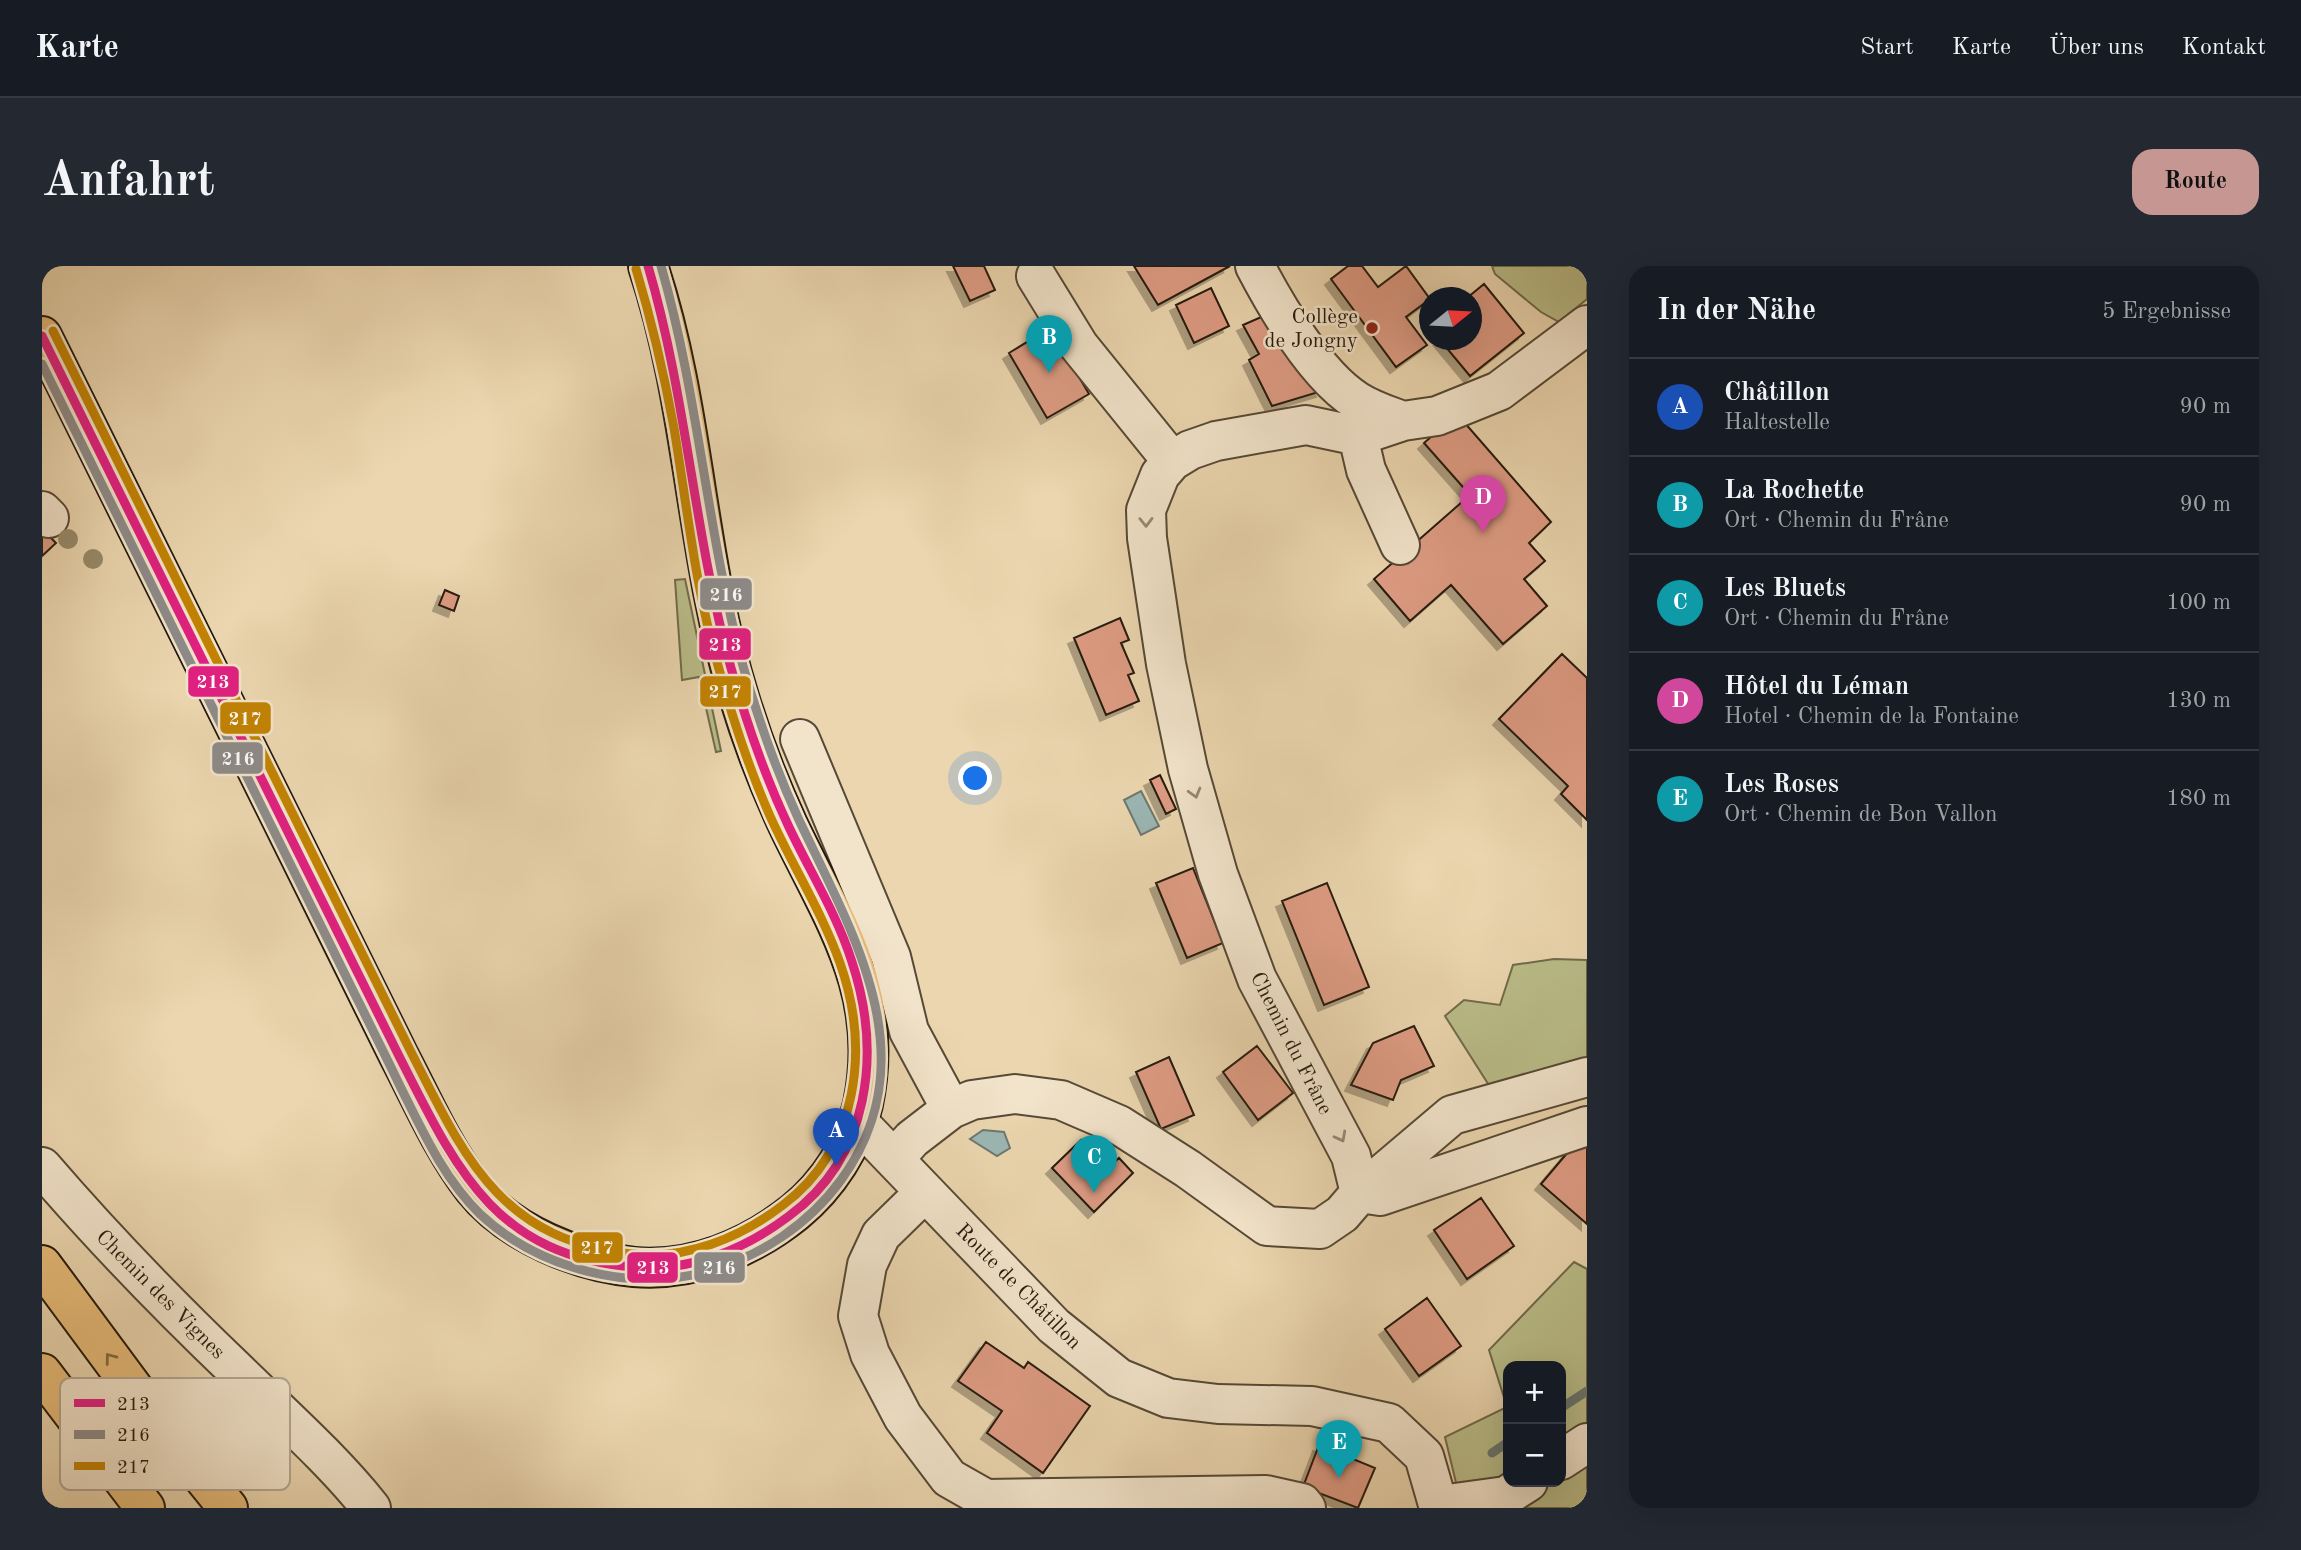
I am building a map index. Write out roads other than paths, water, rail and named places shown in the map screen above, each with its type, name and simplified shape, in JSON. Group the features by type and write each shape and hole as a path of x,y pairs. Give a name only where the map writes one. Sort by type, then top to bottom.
{"main road":[{"path":"42,336 399,1056 441,1138 475,1191 517,1226 562,1251 612,1265 685,1265 736,1248 764,1234 796,1211 830,1174 859,1123 869,1074 870,1035 855,965 770,783 738,697 714,597 677,379 661,304 648,266"},
{"path":"42,1265 126,1378"},
{"path":"42,1373 60,1397"},
{"path":"131,1490 145,1508"},
{"path":"213,1490 228,1508"}],"street":[{"path":"1255,266 1288,321 1329,377 1357,401 1403,421"},
{"path":"1037,276 1079,346 1172,461"},
{"path":"1306,425 1358,436 1403,421 1437,415 1487,397 1587,325"},
{"path":"1306,425 1325,405 1329,377"},
{"name":"Chemin du Frâne","path":"1306,425 1216,441 1189,450 1172,461 1152,489 1146,510 1147,538 1166,664 1217,874 1257,979 1351,1156 1360,1193"},
{"path":"1358,436 1366,470 1401,545"},
{"path":"1150,684 1181,734"},
{"path":"800,739 891,957 909,1031 951,1109"},
{"path":"859,1123 895,1158 912,1139 951,1109 972,1100 1015,1094 1061,1100 1119,1125 1188,1169 1267,1226 1320,1229 1342,1214 1360,1193 1452,1115 1587,1077"},
{"path":"1360,1193 1380,1196 1587,1126"},
{"name":"Route de Châtillon","path":"895,1158 1054,1326 1119,1378 1168,1398 1218,1404 1312,1406 1389,1423 1424,1456 1440,1507"},
{"name":"Chemin des Vignes","path":"42,1167 90,1223 244,1378"},
{"path":"925,1192 881,1235 867,1265 858,1316 870,1354 903,1417 949,1478 986,1499 1266,1495 1302,1503 1306,1508"},
{"name":"Chemin des Vignes","path":"290,1422 336,1465 372,1508"},
{"path":"1566,1457 1587,1443"},
{"path":"1440,1507 1506,1496 1520,1487"}],"water":[{"path":"1141,791 1159,826 1141,835 1124,800"},
{"path":"983,1130 1004,1132 1010,1148 997,1156 970,1139"}],"waterway":[{"path":"1566,1405 1587,1391"},
{"path":"1492,1453 1503,1445"}],"place":[{"name":"Collège de Jongny","path":"1372,328"},
{"name":"La Rochette","path":"1049,373"},
{"name":"Hôtel du Léman","path":"1483,533"},
{"name":"Châtillon","path":"836,1166"},
{"name":"Les Bluets","path":"1094,1193"},
{"name":"Les Roses","path":"1339,1478"}]}
